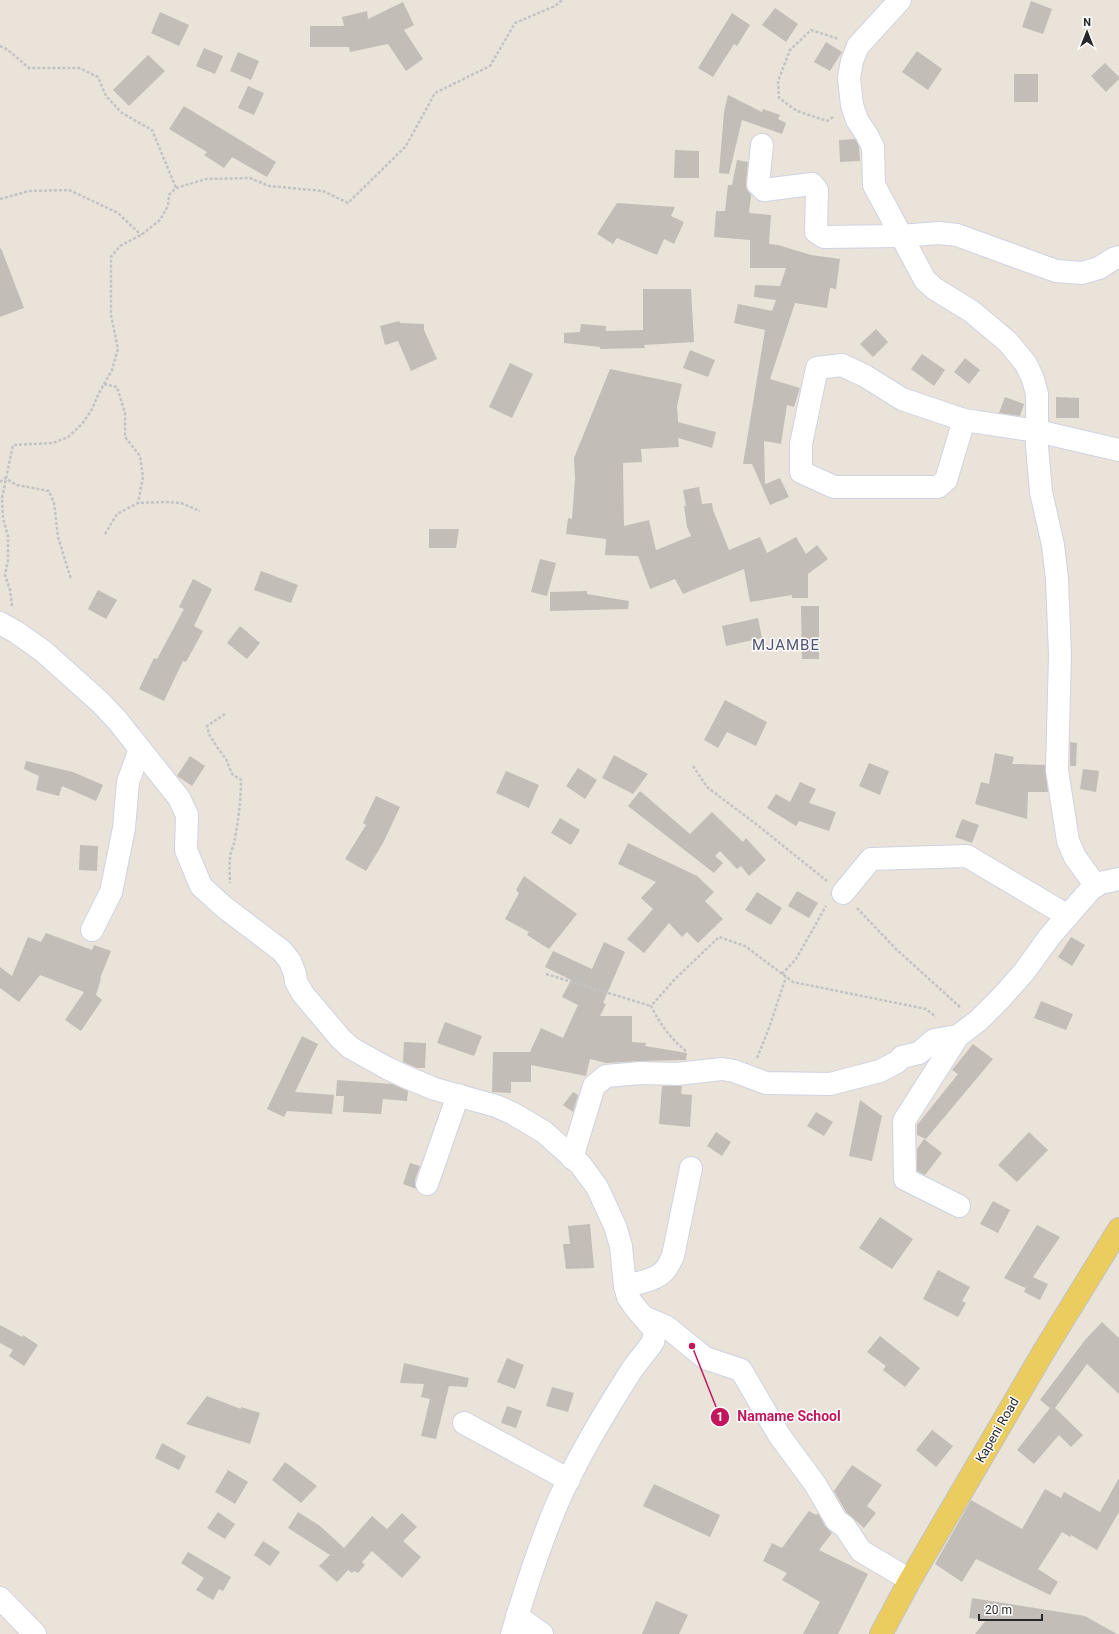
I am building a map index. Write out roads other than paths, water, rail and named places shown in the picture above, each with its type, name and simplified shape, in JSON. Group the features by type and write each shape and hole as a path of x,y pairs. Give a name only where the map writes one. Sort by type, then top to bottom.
{"main road":[{"name":"Kapeni Road","path":"882,1634 910,1580 1044,1351 1119,1229"}],"street":[{"path":"900,0 858,46 852,61 849,78 852,105 857,120 867,135 872,147 874,160 872,177 874,185 900,236 929,285 971,311 990,325 1013,346 1026,364 1033,379 1037,394 1037,431 1041,492 1053,545 1059,616 1057,770 1068,841 1075,857 1096,886"},
{"path":"762,145 758,184 764,190 812,184 817,190 816,232 824,237 900,236 939,233 957,235 1056,271 1082,273 1099,268 1113,258 1119,257"},
{"path":"964,420 946,480 938,487 834,487 801,472 801,444 817,368 842,365 866,376 902,399 964,420 1037,431 1119,450"},
{"path":"8,628 44,650 102,704 140,749 179,798 186,811 186,850 201,886 224,907 282,950 290,961 295,974 296,982 303,994 336,1034 351,1048 406,1077 435,1089 496,1106 512,1113 544,1132 580,1164 597,1187 615,1226 621,1246 625,1286 628,1297 655,1332 653,1342 632,1370 603,1416 569,1480 557,1504 539,1552 515,1625 542,1634"},
{"path":"92,930 111,892 124,828 128,782 140,749"},
{"path":"839,891 871,859 967,856 1068,916"},
{"path":"959,1206 905,1180 904,1121 958,1036 979,1020 1000,999 1024,972 1050,936 1083,897 1096,886 1110,880 1119,879"},
{"path":"572,1158 594,1086 606,1076 641,1073 677,1074 722,1069 734,1071 766,1083 830,1084 880,1071 897,1062 902,1057 919,1053 934,1040 958,1036"},
{"path":"427,1184 458,1095"},
{"path":"625,1286 656,1277 668,1266 673,1256 691,1168"},
{"path":"644,1317 668,1327 705,1358 741,1370 779,1435 815,1484 836,1520 845,1527 861,1551 910,1580"},
{"path":"464,1423 569,1480"},
{"path":"0,1598 36,1634"}],"place":[{"name":"Namame School","path":"692,1346"}],"district":[{"name":"MJAMBE","path":"786,645"}]}
